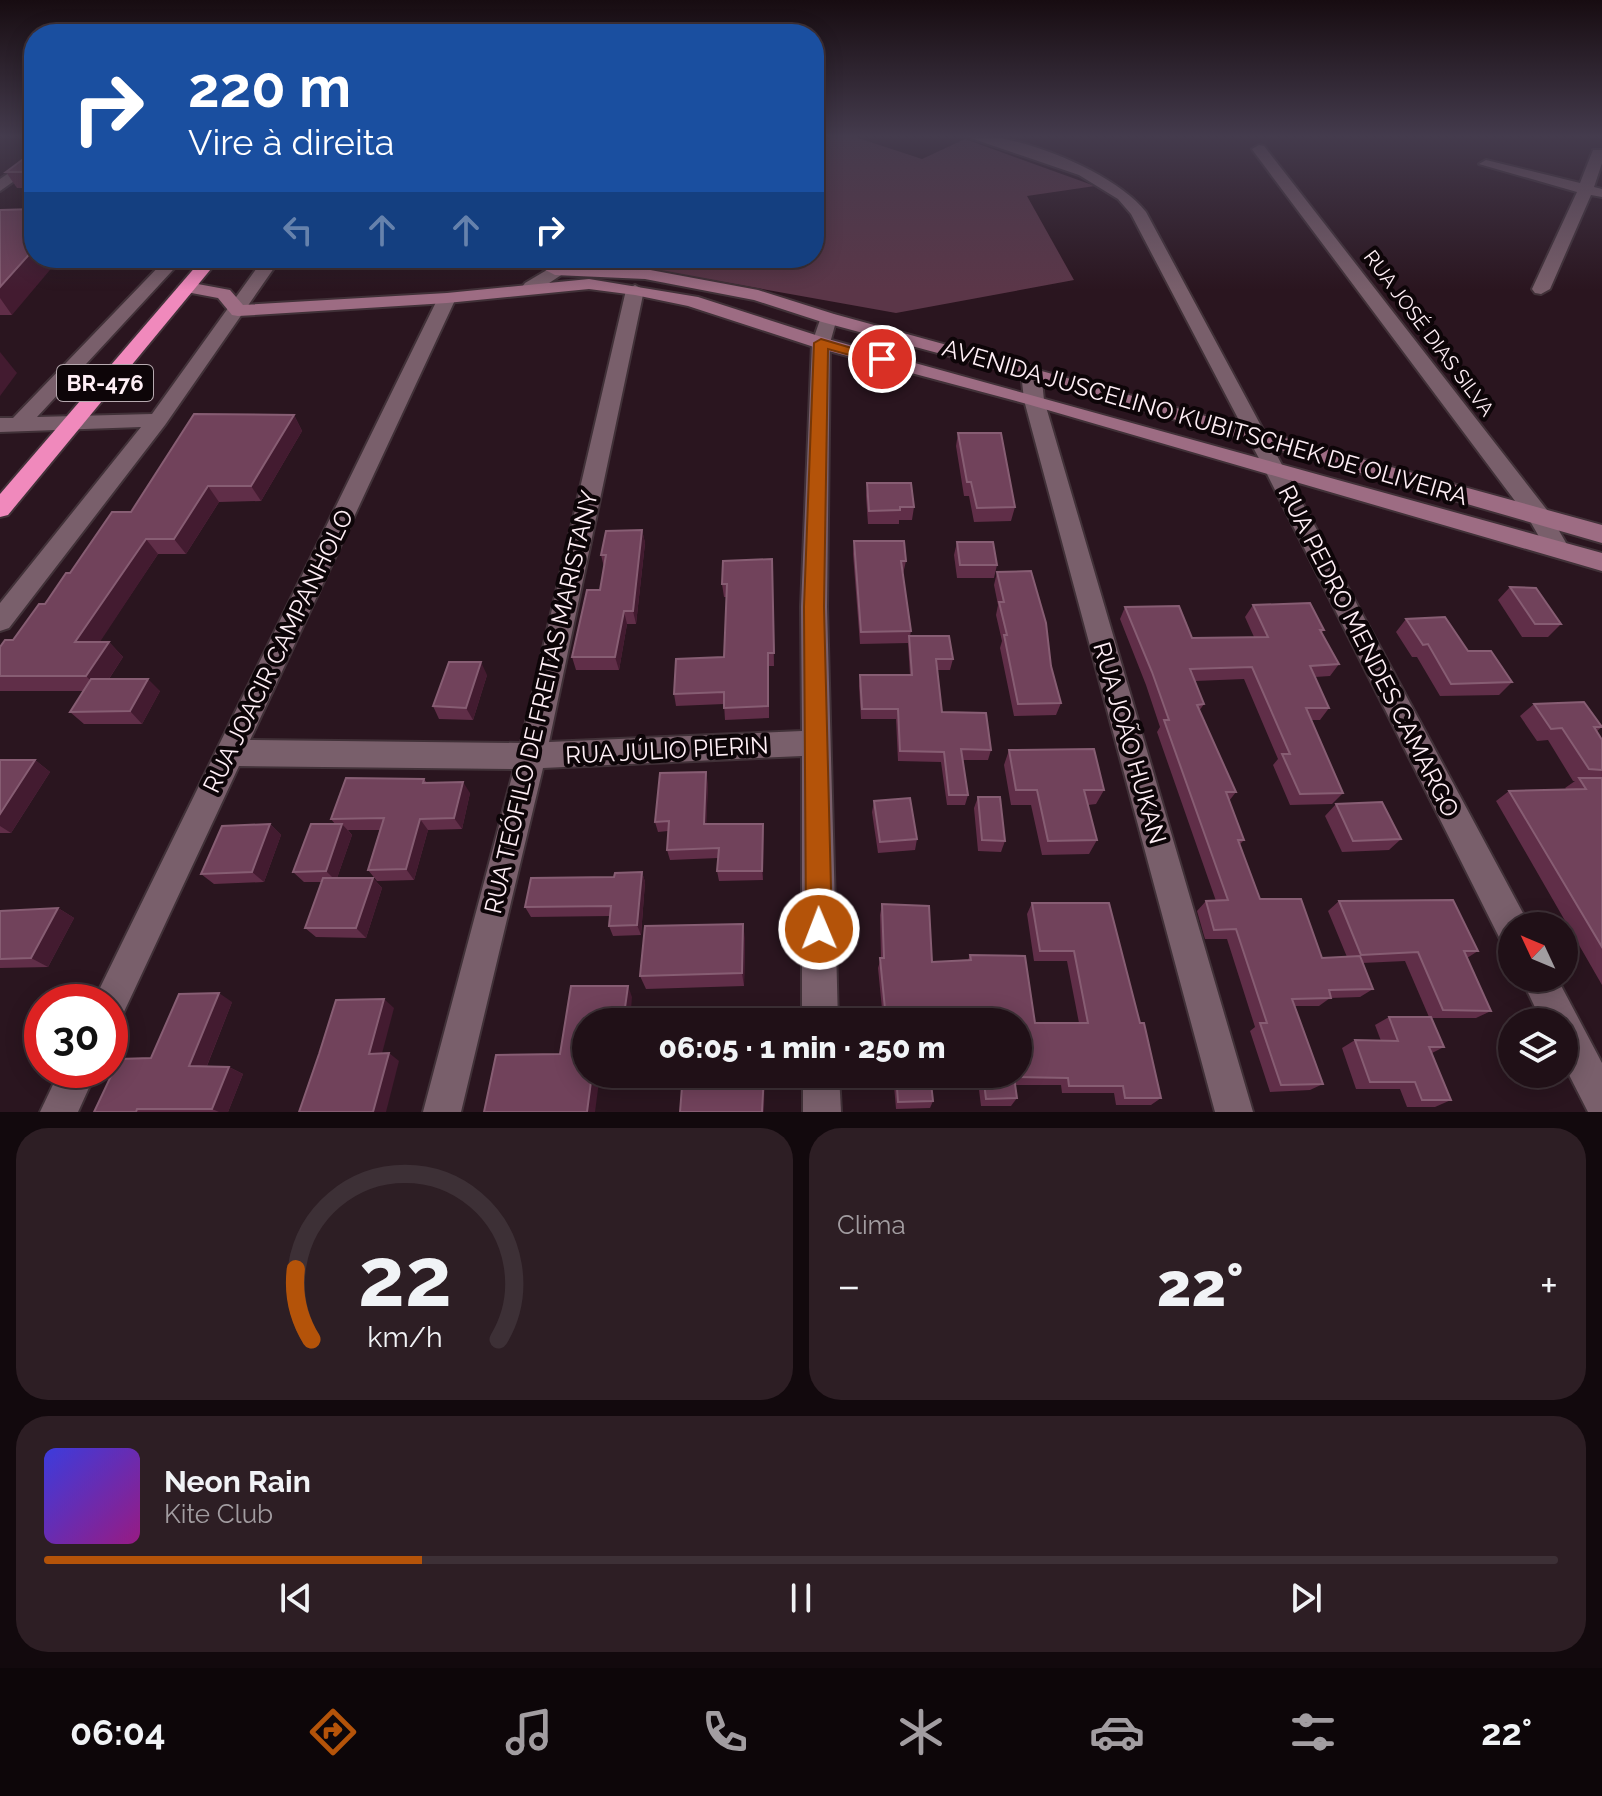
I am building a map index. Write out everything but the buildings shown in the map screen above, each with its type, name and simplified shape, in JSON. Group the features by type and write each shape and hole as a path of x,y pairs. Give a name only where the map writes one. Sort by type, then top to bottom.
{"highway":[{"name":"BR-476","path":"0,509 203,268"}],"street":[{"name":"RUA PEDRO MENDES CAMARGO","path":"1113,187 1126,195 1138,212 1260,439 1504,912"},
{"name":"RUA JOSÉ DIAS SILVA","path":"1288,187 1539,516 1557,548"},
{"path":"1541,289 1594,191"},
{"path":"10,425 167,268"},
{"path":"0,621 158,420 266,268"},
{"path":"551,268 555,270"},
{"path":"531,287 559,268"},
{"name":"AVENIDA JUSCELINO KUBITSCHEK DE OLIVEIRA","path":"555,270 645,274 758,295 824,331"},
{"name":"AVENIDA JUSCELINO KUBITSCHEK DE OLIVEIRA","path":"238,311 447,298 531,287 589,284 635,290 824,331 1033,386 1260,439 1602,534"},
{"path":"148,288 187,287 224,294 238,311"},
{"name":"RUA TEÓFILO DE FREITAS MARISTANY","path":"442,1112 532,756 635,290"},
{"name":"RUA JOACIR CAMPANHOLO","path":"120,984 447,298"},
{"path":"820,1008 814,607 824,331"},
{"name":"AVENIDA JUSCELINO KUBITSCHEK DE OLIVEIRA","path":"1033,386 1275,468 1602,562"},
{"name":"RUA JOÃO HUKAN","path":"1033,386 1234,1112"},
{"path":"10,425 158,420"},
{"name":"RUA JÚLIO PIERIN","path":"230,753 532,756 816,743"},
{"path":"1578,1055 1602,1101"},
{"path":"59,1112 70,1088"},
{"path":"821,1088 822,1112"}],"shaded area":[{"path":"824,187 1089,187 1027,196 1074,280 896,313 646,268 824,268"}],"route":[{"path":"819,929 814,607 821,343 882,359"}]}
